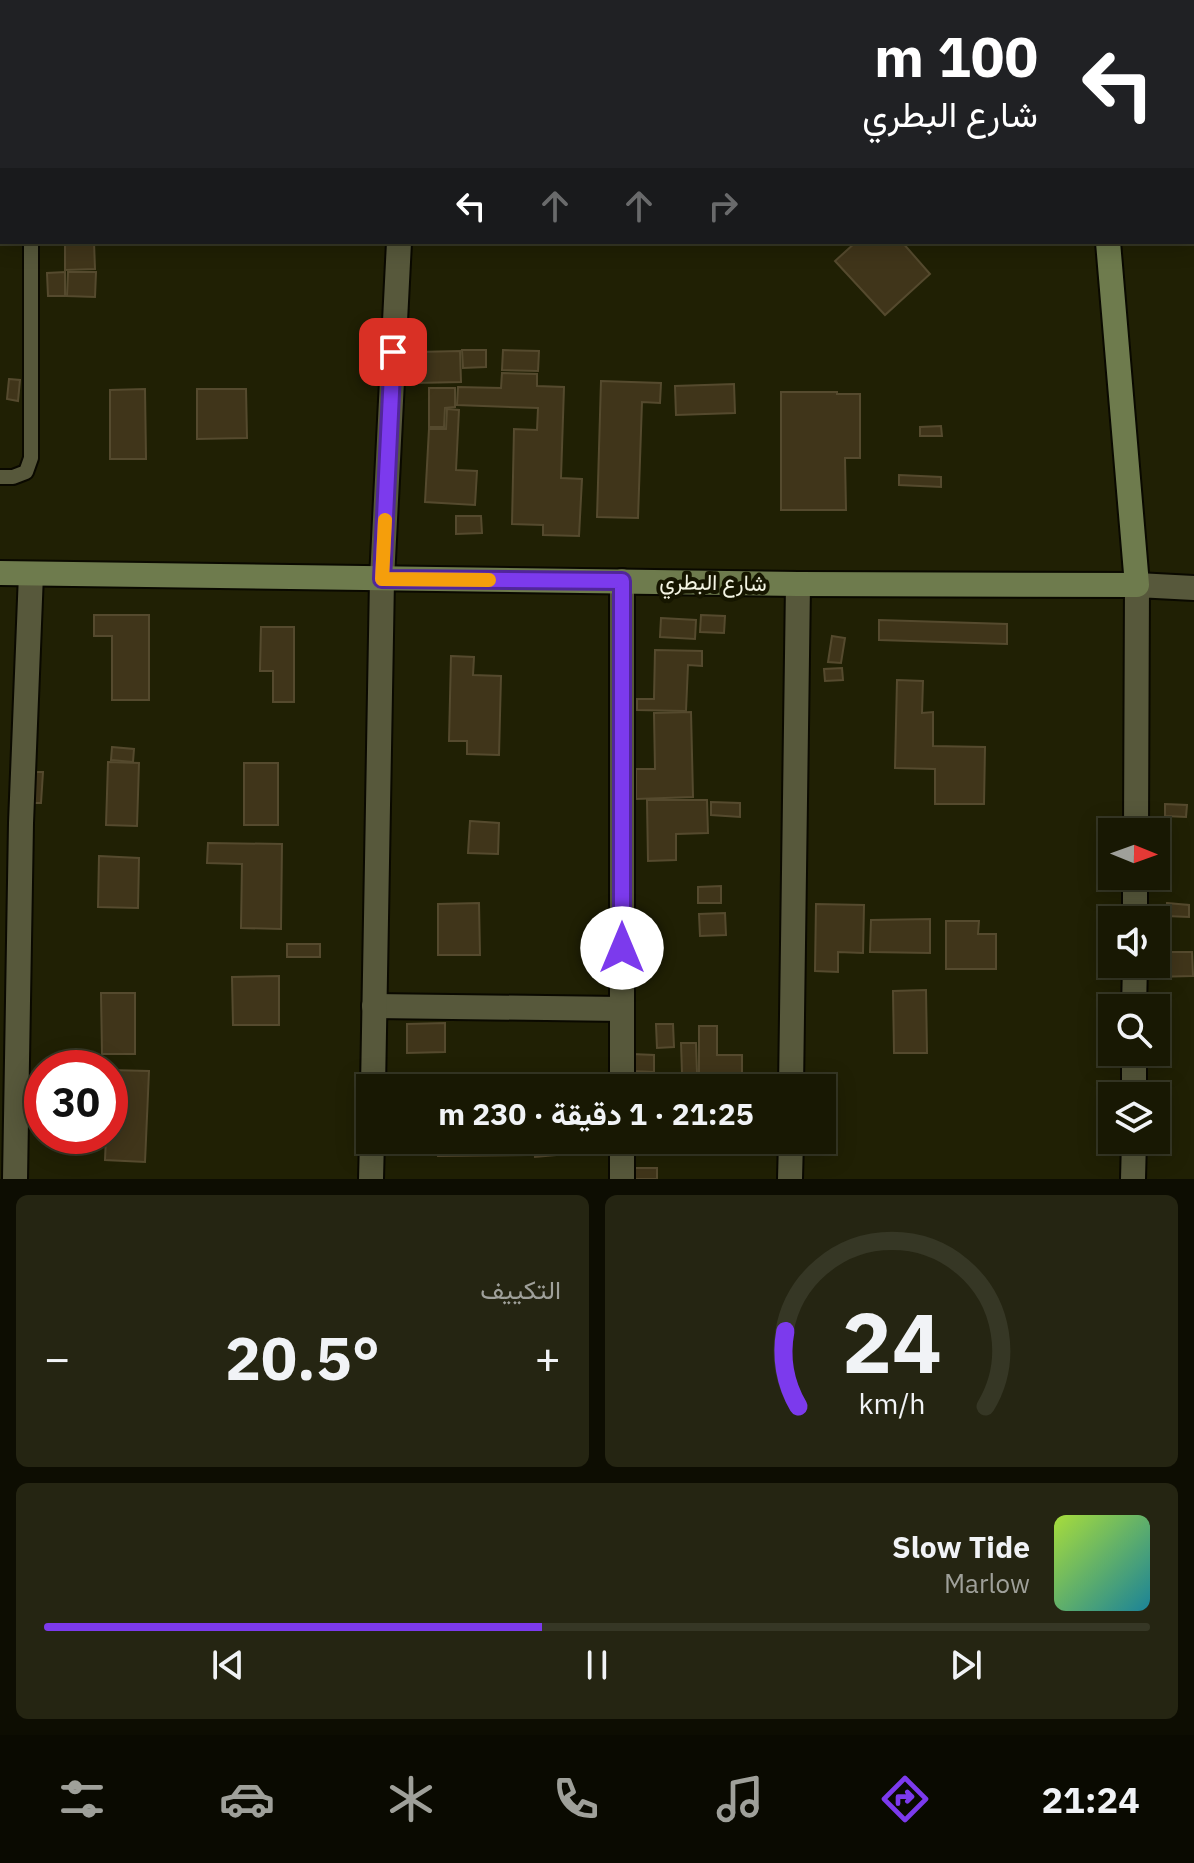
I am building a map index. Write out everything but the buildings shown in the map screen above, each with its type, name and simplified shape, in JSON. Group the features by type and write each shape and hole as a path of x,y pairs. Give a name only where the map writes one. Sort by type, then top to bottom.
{"main road":[{"path":"1108,244 1137,585"},
{"name":"شارع البطري","path":"0,573 798,584 1137,585"}],"street":[{"path":"373,1074 382,579 399,244"},
{"path":"15,1179 8,1106 31,574"},
{"path":"622,581 622,1074"},
{"path":"791,1074 798,584"},
{"path":"1136,818 1137,585 1194,588"},
{"path":"374,1006 622,1009"},
{"path":"371,1179 372,1154"},
{"path":"622,1154 622,1179"},
{"path":"790,1179 791,1154"},
{"path":"1133,1179 1134,1154"}],"lane":[{"path":"0,477 13,477 26,472 31,458 31,244"}],"slow traffic":[{"path":"385,520 382,579 489,580"}],"route":[{"path":"393,352 382,579 622,581 622,948"}]}
